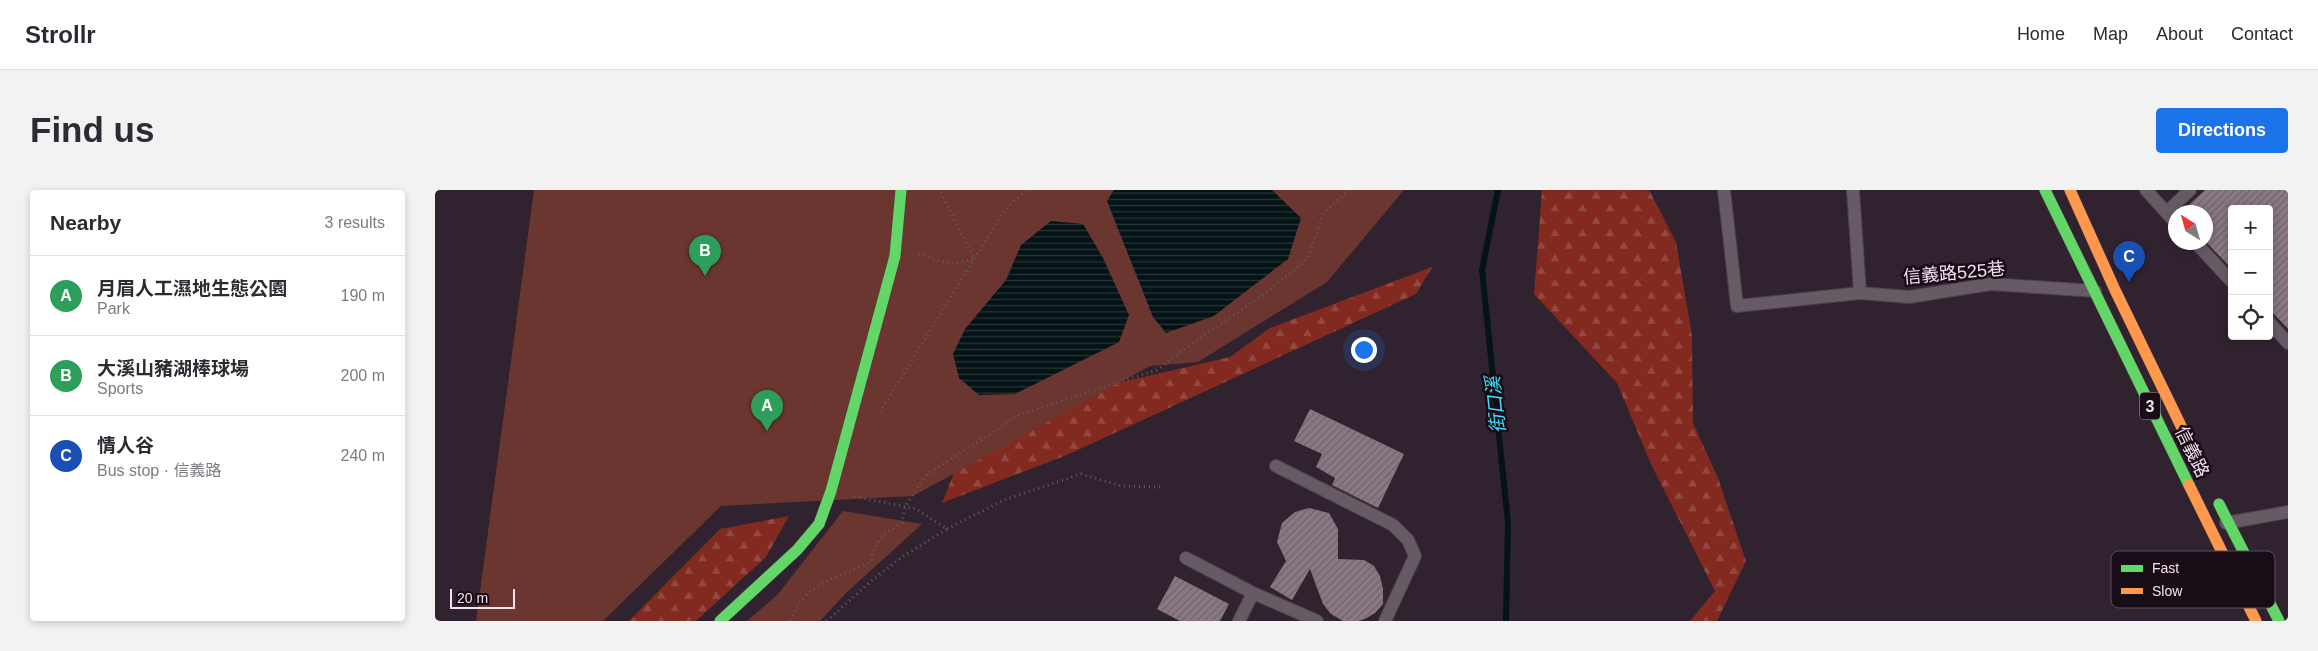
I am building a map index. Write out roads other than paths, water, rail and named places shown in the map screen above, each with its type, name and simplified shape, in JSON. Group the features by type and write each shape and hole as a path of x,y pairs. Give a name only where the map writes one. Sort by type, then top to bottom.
{"main road":[{"path":"720,621 797,550 819,524 831,491 895,256 901,190"},
{"name":"信義路","path":"2045,190 2222,551"},
{"name":"信義路","path":"2070,190 2115,290 2202,468"},
{"name":"信義路","path":"2215,495 2243,551"},
{"name":"信義路","path":"2250,608 2256,621"},
{"name":"信義路","path":"2272,608 2279,621"}],"lane":[{"name":"信義路525巷","path":"1724,190 1737,306 1860,293 1909,297 1991,284 2093,291 2115,290"},
{"path":"1853,190 1860,293"},
{"path":"2146,190 2168,214"},
{"path":"2179,205 2190,190"},
{"path":"2202,250 2228,278"},
{"path":"2273,326 2288,343"},
{"path":"1276,466 1393,525 1408,540 1415,556 1385,621"},
{"path":"2212,531 2228,522 2288,512"},
{"path":"1186,558 1253,593 1317,621"},
{"path":"1239,621 1253,593"}],"waterway":[{"name":"街口溪","path":"1498,190 1482,270 1508,523 1506,621"}],"place":[{"name":"大溪山豬湖棒球場","path":"705,276"},
{"name":"情人谷","path":"2129,282"},
{"name":"月眉人工濕地生態公園","path":"767,431"}]}
